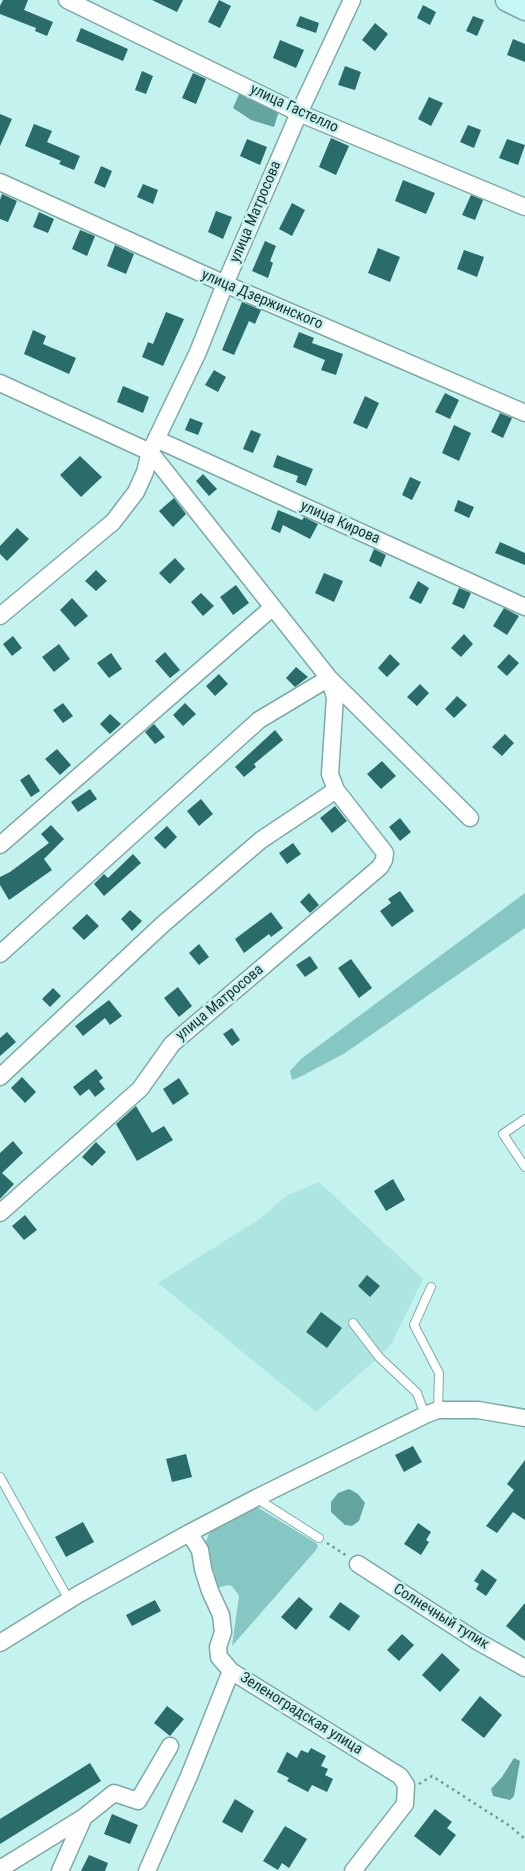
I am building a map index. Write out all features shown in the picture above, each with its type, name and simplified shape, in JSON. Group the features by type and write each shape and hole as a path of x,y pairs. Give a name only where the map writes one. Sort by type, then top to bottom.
{"street":[{"name":"улица Гастелло","path":"67,0 299,113 525,207"},
{"name":"улица Матросова","path":"0,616 113,522 136,492 145,472 153,446 198,352 225,284 299,113 352,0"},
{"path":"507,0 525,9"},
{"name":"улица Дзержинского","path":"0,182 225,284 525,413"},
{"name":"улица Кирова","path":"0,383 153,446 525,607"},
{"name":"улица Матросова","path":"153,446 273,607 329,678 470,818"},
{"path":"0,845 273,607"},
{"name":"улица Матросова","path":"0,1213 140,1089 172,1044 380,867 386,853 336,790 330,774 335,697 329,678"},
{"path":"0,954 258,720 329,678"},
{"path":"0,1077 176,913 261,840 336,790"},
{"path":"0,1643 69,1600 189,1533 256,1498 432,1413 478,1410 525,1418"},
{"name":"Зеленоградская улица","path":"189,1533 200,1550 203,1569 210,1591 221,1615 223,1632 218,1647 219,1657 231,1671 400,1776 406,1785 407,1791"},
{"name":"Солнечный тупик","path":"358,1564 477,1641 525,1668"},
{"path":"147,1871 189,1776 231,1671"},
{"path":"0,1869 84,1817 114,1793 138,1802 170,1746"},
{"path":"353,1871 405,1804 407,1791"},
{"path":"60,1871 84,1817"}],"lane":[{"path":"525,1119 503,1134 525,1168"},
{"path":"431,1287 414,1325 439,1373 432,1413"},
{"path":"353,1324 379,1357 417,1393 432,1413"},
{"path":"0,1477 69,1600"},
{"path":"256,1498 319,1538"}],"path":[{"path":"319,1538 358,1564"},
{"path":"407,1791 432,1776 510,1826 525,1839"}],"shaded area":[{"path":"239,94 279,111 274,127 251,120 233,108"},
{"path":"525,893 525,928 345,1053 292,1080 290,1071 301,1059"},
{"path":"319,1182 423,1279 392,1343 379,1357 316,1412 158,1283 261,1218 286,1196"},
{"path":"349,1489 358,1494 365,1503 359,1521 352,1526 345,1525 331,1512 331,1502 338,1493"},
{"path":"257,1507 318,1546 232,1646 239,1596 232,1586 228,1585 217,1588 215,1573 210,1567 205,1544 210,1531 249,1508"},
{"path":"514,1758 520,1761 514,1796 510,1800 493,1796 491,1789 502,1777"}],"building":[{"path":"3,0 28,0 24,10 53,22 47,36 35,31 36,28 0,14 0,6"},
{"path":"152,0 183,0 177,12"},
{"path":"219,0 231,6 220,28 208,22"},
{"path":"423,5 436,12 430,25 417,18"},
{"path":"300,16 319,23 316,33 296,26"},
{"path":"473,16 484,20 477,36 466,31"},
{"path":"375,23 388,34 375,51 362,40"},
{"path":"81,28 128,49 123,61 76,41"},
{"path":"513,39 525,44 525,62 507,55"},
{"path":"280,40 304,50 296,68 273,58"},
{"path":"345,66 361,72 355,90 338,85"},
{"path":"142,71 153,76 146,94 135,90"},
{"path":"193,73 206,79 196,104 182,98"},
{"path":"429,97 443,103 431,126 418,119"},
{"path":"0,114 12,119 0,146"},
{"path":"34,124 52,131 47,142 80,156 74,170 59,164 61,161 25,146"},
{"path":"468,125 481,130 474,148 460,142"},
{"path":"331,138 349,146 336,175 319,167"},
{"path":"247,139 267,147 260,165 240,156"},
{"path":"507,139 525,145 518,165 499,158"},
{"path":"101,166 112,171 105,188 94,183"},
{"path":"403,180 435,193 426,214 395,201"},
{"path":"143,184 158,190 153,204 137,197"},
{"path":"2,194 17,201 8,222 0,219 0,200"},
{"path":"471,195 483,200 475,220 462,215"},
{"path":"292,203 305,210 292,236 279,229"},
{"path":"216,211 232,217 223,239 208,232"},
{"path":"39,212 54,219 48,233 33,227"},
{"path":"80,230 95,236 87,256 72,249"},
{"path":"265,241 276,246 270,261 273,263 268,278 252,271"},
{"path":"115,245 134,254 126,274 107,266"},
{"path":"378,248 400,257 390,282 368,273"},
{"path":"464,250 484,257 477,277 457,269"},
{"path":"242,302 261,310 255,324 249,321 234,355 222,350"},
{"path":"166,312 184,319 163,366 142,357 148,342 153,344"},
{"path":"33,330 46,336 43,344 76,358 69,374 24,354"},
{"path":"299,332 314,338 312,343 343,354 336,375 321,370 325,360 293,347"},
{"path":"214,370 226,377 218,392 205,385"},
{"path":"123,386 149,397 143,413 117,402"},
{"path":"445,393 459,400 450,419 435,412"},
{"path":"365,396 379,403 367,429 353,423"},
{"path":"500,413 512,418 503,438 491,432"},
{"path":"190,418 203,423 198,435 185,430"},
{"path":"454,425 471,433 459,461 442,453"},
{"path":"251,430 261,434 253,453 243,449"},
{"path":"277,455 313,469 306,486 296,482 298,476 273,467"},
{"path":"80,456 102,477 81,497 60,475"},
{"path":"203,474 217,489 209,496 196,481"},
{"path":"410,477 421,482 412,500 402,495"},
{"path":"174,498 186,514 173,527 159,511"},
{"path":"458,500 474,507 469,518 454,511"},
{"path":"278,510 302,520 304,517 318,524 310,539 283,525 280,533 271,529"},
{"path":"17,528 29,539 7,561 0,554 0,546"},
{"path":"500,542 525,553 525,565 495,553"},
{"path":"374,549 386,555 381,567 369,561"},
{"path":"175,558 185,569 170,584 159,573"},
{"path":"96,570 107,581 96,591 85,581"},
{"path":"324,573 343,581 334,602 315,593"},
{"path":"418,581 429,588 421,604 409,598"},
{"path":"236,585 249,603 233,615 220,597"},
{"path":"459,588 471,593 464,609 452,604"},
{"path":"201,593 214,606 203,616 191,602"},
{"path":"72,598 88,616 75,627 60,610"},
{"path":"504,608 519,616 507,635 493,626"},
{"path":"464,634 473,644 461,657 451,648"},
{"path":"13,636 22,648 12,656 3,644"},
{"path":"59,644 70,659 54,672 42,657"},
{"path":"165,652 180,670 170,678 155,661"},
{"path":"111,653 122,669 109,678 97,663"},
{"path":"390,654 400,664 387,677 378,668"},
{"path":"509,654 519,663 507,676 497,667"},
{"path":"296,667 308,677 295,687 286,678"},
{"path":"219,674 228,684 215,696 206,686"},
{"path":"420,684 429,693 417,706 407,697"},
{"path":"457,696 467,705 454,718 445,709"},
{"path":"63,703 73,716 63,723 53,710"},
{"path":"185,703 196,714 183,726 173,715"},
{"path":"110,714 121,724 110,734 100,724"},
{"path":"154,724 165,737 155,744 145,732"},
{"path":"275,730 283,740 254,764 256,767 244,777 235,767"},
{"path":"505,734 514,743 502,756 492,747"},
{"path":"57,749 71,765 60,775 45,759"},
{"path":"382,761 396,776 381,789 367,774"},
{"path":"29,774 40,791 31,797 20,780"},
{"path":"90,789 97,799 78,812 71,802"},
{"path":"201,799 213,814 199,826 187,811"},
{"path":"335,806 347,821 332,833 320,818"},
{"path":"400,818 411,832 400,841 389,827"},
{"path":"51,825 64,839 44,859 52,870 9,900 0,885 0,877 10,872 49,843 41,834"},
{"path":"167,826 177,837 165,849 154,838"},
{"path":"293,843 301,854 287,864 279,853"},
{"path":"133,854 141,863 104,896 94,884 104,874 108,878"},
{"path":"400,891 414,911 392,927 380,911 391,903 388,899"},
{"path":"309,893 319,905 310,913 300,902"},
{"path":"130,910 142,921 132,931 121,919"},
{"path":"271,912 283,928 271,937 269,934 244,953 235,939"},
{"path":"87,914 99,926 84,940 72,928"},
{"path":"199,944 209,957 199,965 189,953"},
{"path":"310,956 318,968 305,977 296,965"},
{"path":"351,959 372,988 359,998 338,968"},
{"path":"178,987 192,1006 179,1017 164,998"},
{"path":"53,988 61,996 50,1007 42,999"},
{"path":"109,1000 122,1016 110,1025 105,1018 83,1036 75,1026"},
{"path":"232,1028 240,1040 232,1046 223,1034"},
{"path":"7,1032 16,1042 0,1056 0,1038"},
{"path":"96,1069 103,1078 99,1081 105,1089 95,1097 89,1089 80,1096 73,1087"},
{"path":"22,1077 36,1092 25,1103 11,1088"},
{"path":"179,1078 189,1094 173,1105 163,1089"},
{"path":"136,1106 152,1133 164,1126 173,1140 137,1161 116,1124"},
{"path":"13,1141 23,1153 2,1173 14,1184 0,1199 0,1153"},
{"path":"96,1142 106,1152 92,1166 82,1157"},
{"path":"393,1179 405,1200 386,1211 374,1191"},
{"path":"25,1215 37,1230 24,1240 12,1226"},
{"path":"367,1275 380,1286 370,1297 358,1286"},
{"path":"321,1312 342,1328 327,1348 306,1332"},
{"path":"413,1446 422,1462 404,1472 395,1455"},
{"path":"186,1454 192,1477 172,1482 166,1459"},
{"path":"525,1460 525,1520 513,1512 497,1533 486,1526 514,1490 507,1484"},
{"path":"83,1522 94,1542 66,1557 55,1537"},
{"path":"418,1523 431,1532 426,1540 429,1542 421,1555 404,1544"},
{"path":"482,1569 497,1580 486,1596 476,1589 479,1584 474,1581"},
{"path":"299,1597 313,1609 296,1630 281,1617"},
{"path":"155,1600 161,1611 132,1626 126,1615"},
{"path":"340,1602 360,1616 349,1631 329,1617"},
{"path":"525,1603 525,1641 506,1626"},
{"path":"402,1634 414,1645 399,1661 387,1650"},
{"path":"442,1653 460,1670 440,1692 422,1675"},
{"path":"480,1696 502,1715 484,1738 461,1720"},
{"path":"167,1706 184,1719 170,1736 154,1723"},
{"path":"311,1748 326,1756 321,1766 328,1769 325,1775 333,1779 327,1792 312,1785 308,1792 287,1781 289,1778 277,1772 287,1752 297,1758 301,1750 308,1753"},
{"path":"90,1763 101,1781 0,1844 0,1819"},
{"path":"235,1799 254,1811 242,1833 222,1822"},
{"path":"435,1809 452,1822 447,1828 456,1835 440,1856 414,1836"},
{"path":"112,1814 138,1825 130,1844 104,1834"},
{"path":"285,1826 307,1839 289,1868 282,1863 278,1870 263,1861"},
{"path":"89,1855 108,1863 105,1871 81,1871"}]}
